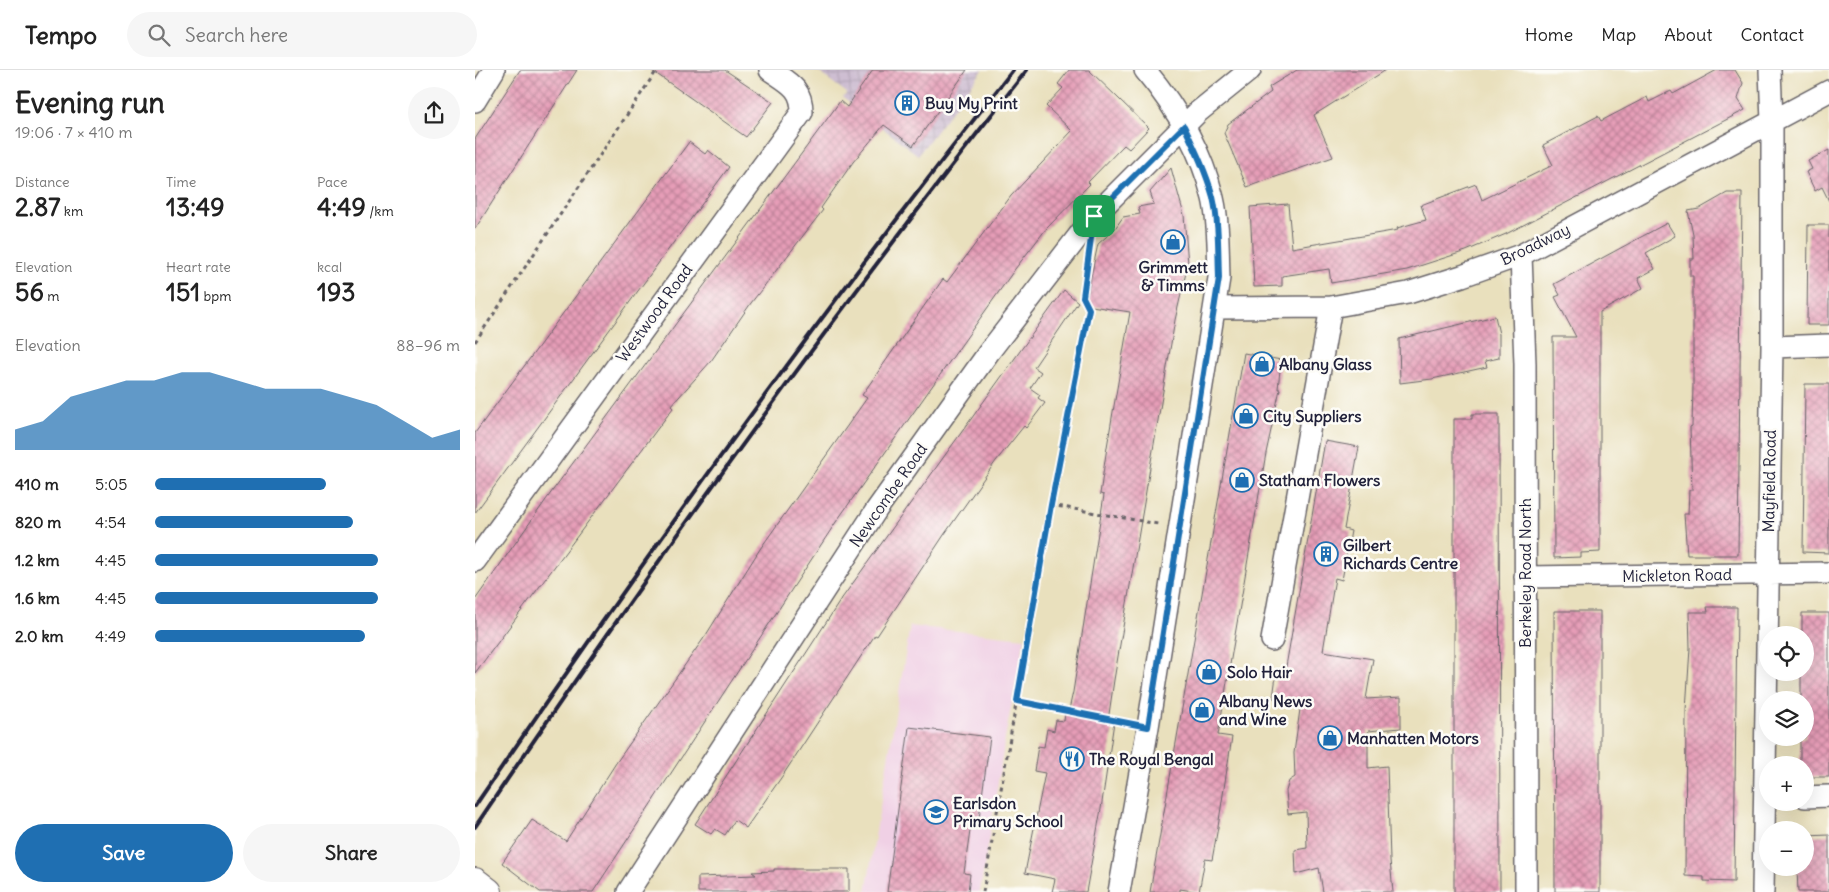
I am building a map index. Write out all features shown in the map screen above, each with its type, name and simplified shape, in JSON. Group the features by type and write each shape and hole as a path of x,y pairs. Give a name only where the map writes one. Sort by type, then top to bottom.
{"main road":[{"path":"475,882 488,892"}],"street":[{"path":"475,101 494,70"},
{"name":"Westwood Road","path":"475,561 802,112 800,94 792,85 770,70"},
{"path":"1119,892 1180,528 1215,308 1219,268 1213,198 1202,163 1184,126 1164,93 1145,70"},
{"name":"Newcombe Road","path":"628,892 877,508 989,352 1094,216 1184,126 1250,70"},
{"name":"Mayfield Road","path":"1765,756 1772,346 1773,121 1770,70"},
{"name":"Broadway","path":"1215,308 1331,307 1408,293 1521,254 1829,92"},
{"name":"Berkeley Road North","path":"1521,254 1525,364 1525,892"},
{"path":"1271,640 1331,307"},
{"path":"1772,346 1829,345"},
{"name":"Mickleton Road","path":"1525,577 1829,573"},
{"path":"1814,797 1829,796"},
{"name":"Mayfield Road","path":"1763,892 1765,811"}],"path":[{"path":"475,342 657,70"},
{"path":"983,892 1051,505 1089,309 1083,297 1094,216"},
{"path":"1051,505 1180,528"},
{"path":"1017,701 1148,727"}],"shaded area":[{"name":"Buy My Print","path":"816,70 983,70 918,155 843,98 847,93"},
{"name":"Earlsdon Primary School","path":"910,626 1025,638 1006,733 980,892 866,892"}],"building":[{"path":"520,70 577,70 475,229 475,139"},
{"path":"651,70 725,70 773,102 746,137"},
{"path":"873,70 967,70 913,146 884,125 853,162 821,208 823,210 751,303 711,361 671,406 673,408 475,673 475,600 553,490 840,101 847,107"},
{"path":"1069,70 1089,70 1149,128 1129,149 1124,145 1088,182 1090,184 1046,229 1015,269 836,522 593,892 540,892 502,863 532,820 566,841 616,763 706,635 760,549 867,398 862,395 943,279 947,282 1011,196 1072,131 1046,106 1063,88 1058,84"},
{"path":"1297,70 1386,70 1314,115 1333,157 1247,187 1224,133 1228,124 1271,92 1269,87"},
{"path":"1717,70 1735,70 1743,83 1738,99 1745,110 1506,234 1466,251 1407,270 1331,283 1329,269 1282,276 1282,286 1254,287 1250,207 1288,204 1292,248 1398,230 1397,228 1426,220 1421,205 1476,184 1482,200 1553,165 1543,145 1598,116 1601,121 1647,97 1649,102 1671,91 1673,94"},
{"path":"689,142 705,154 708,150 729,167 475,513 475,433"},
{"path":"1829,150 1829,201 1822,187 1815,191 1806,172 1812,169 1808,161"},
{"path":"1171,168 1184,215 1188,264 1175,320 1114,680 1108,721 1114,722 1101,809 1086,892 1052,892 1055,879 1025,873 1045,773 1034,771 1038,746 1044,747 1047,729 1054,731 1056,720 1064,721 1065,713 1068,714 1073,692 1104,495 1100,494 1107,447 1130,312 1085,305 1098,244 1114,230 1123,217 1140,214 1138,207 1154,204 1150,192"},
{"path":"1727,193 1742,193 1738,555 1687,555 1684,514 1688,514 1689,490 1692,490 1690,427 1692,426 1693,386 1693,276 1690,276 1690,259 1694,259 1693,235 1688,211 1699,209"},
{"path":"1667,223 1675,236 1646,253 1655,269 1638,278 1643,288 1600,312 1600,552 1581,553 1581,557 1554,558 1553,337 1576,337 1555,297 1560,295 1554,284"},
{"path":"1808,225 1829,225 1829,325 1807,325"},
{"path":"1064,290 1078,302 1034,367 1041,372 1030,388 1040,395 1038,398 1045,403 1026,428 1024,426 996,461 877,636 875,635 746,828 735,820 725,835 715,829 711,834 695,824 840,601"},
{"path":"1495,316 1499,334 1499,358 1485,361 1487,367 1432,379 1400,383 1399,339"},
{"path":"1244,353 1281,360 1278,389 1280,389 1266,453 1218,735 1232,737 1218,827 1212,860 1205,859 1199,892 1180,889 1180,892 1150,892"},
{"path":"1805,384 1829,384 1829,553 1803,552"},
{"path":"1472,414 1499,414 1500,892 1454,892 1454,419 1472,419"},
{"path":"1325,441 1359,447 1344,529 1351,531 1342,580 1335,578 1323,651 1373,659 1366,699 1401,697 1401,728 1368,731 1368,768 1387,766 1393,892 1323,892 1319,868 1296,874 1295,850 1307,848 1306,812 1288,814 1286,791 1289,781 1295,777 1294,753 1301,702 1273,698 1276,676 1284,678"},
{"path":"1707,607 1737,607 1734,882 1704,881 1704,877 1685,876 1686,710 1690,648 1689,612 1708,612"},
{"path":"1554,611 1600,611 1600,892 1555,892"},
{"path":"1802,613 1829,613 1829,777 1814,777 1814,756 1800,756 1800,746 1814,746 1814,691 1801,691 1801,681 1814,681 1814,626 1802,626"},
{"path":"909,727 990,737 979,818 972,817 964,873 970,874 968,892 887,892"},
{"path":"1829,835 1829,892 1798,892 1797,876 1814,876 1814,836"},
{"path":"774,869 849,869 849,892 698,892 698,877 756,875 752,872 774,871"}],"railway":[{"path":"475,806 539,712 737,433 873,250 1013,70"},
{"path":"475,827 675,538 813,348 1027,70"}],"place":[{"name":"Buy My Print","path":"907,103"},
{"name":"Grimmett & Timms","path":"1173,242"},
{"name":"Albany Glass","path":"1262,364"},
{"name":"City Suppliers","path":"1246,416"},
{"name":"Statham Flowers","path":"1242,480"},
{"name":"Gilbert Richards Centre","path":"1326,554"},
{"name":"Solo Hair","path":"1209,672"},
{"name":"Albany News and Wine","path":"1202,710"},
{"name":"Manhatten Motors","path":"1330,738"},
{"name":"The Royal Bengal","path":"1072,759"},
{"name":"Earlsdon Primary School","path":"936,812"}],"route":[{"path":"1184,126 1202,163 1213,198 1218,238 1219,278 1148,727 1017,701 1051,505 1089,309 1083,297 1094,216 1184,126"}]}
